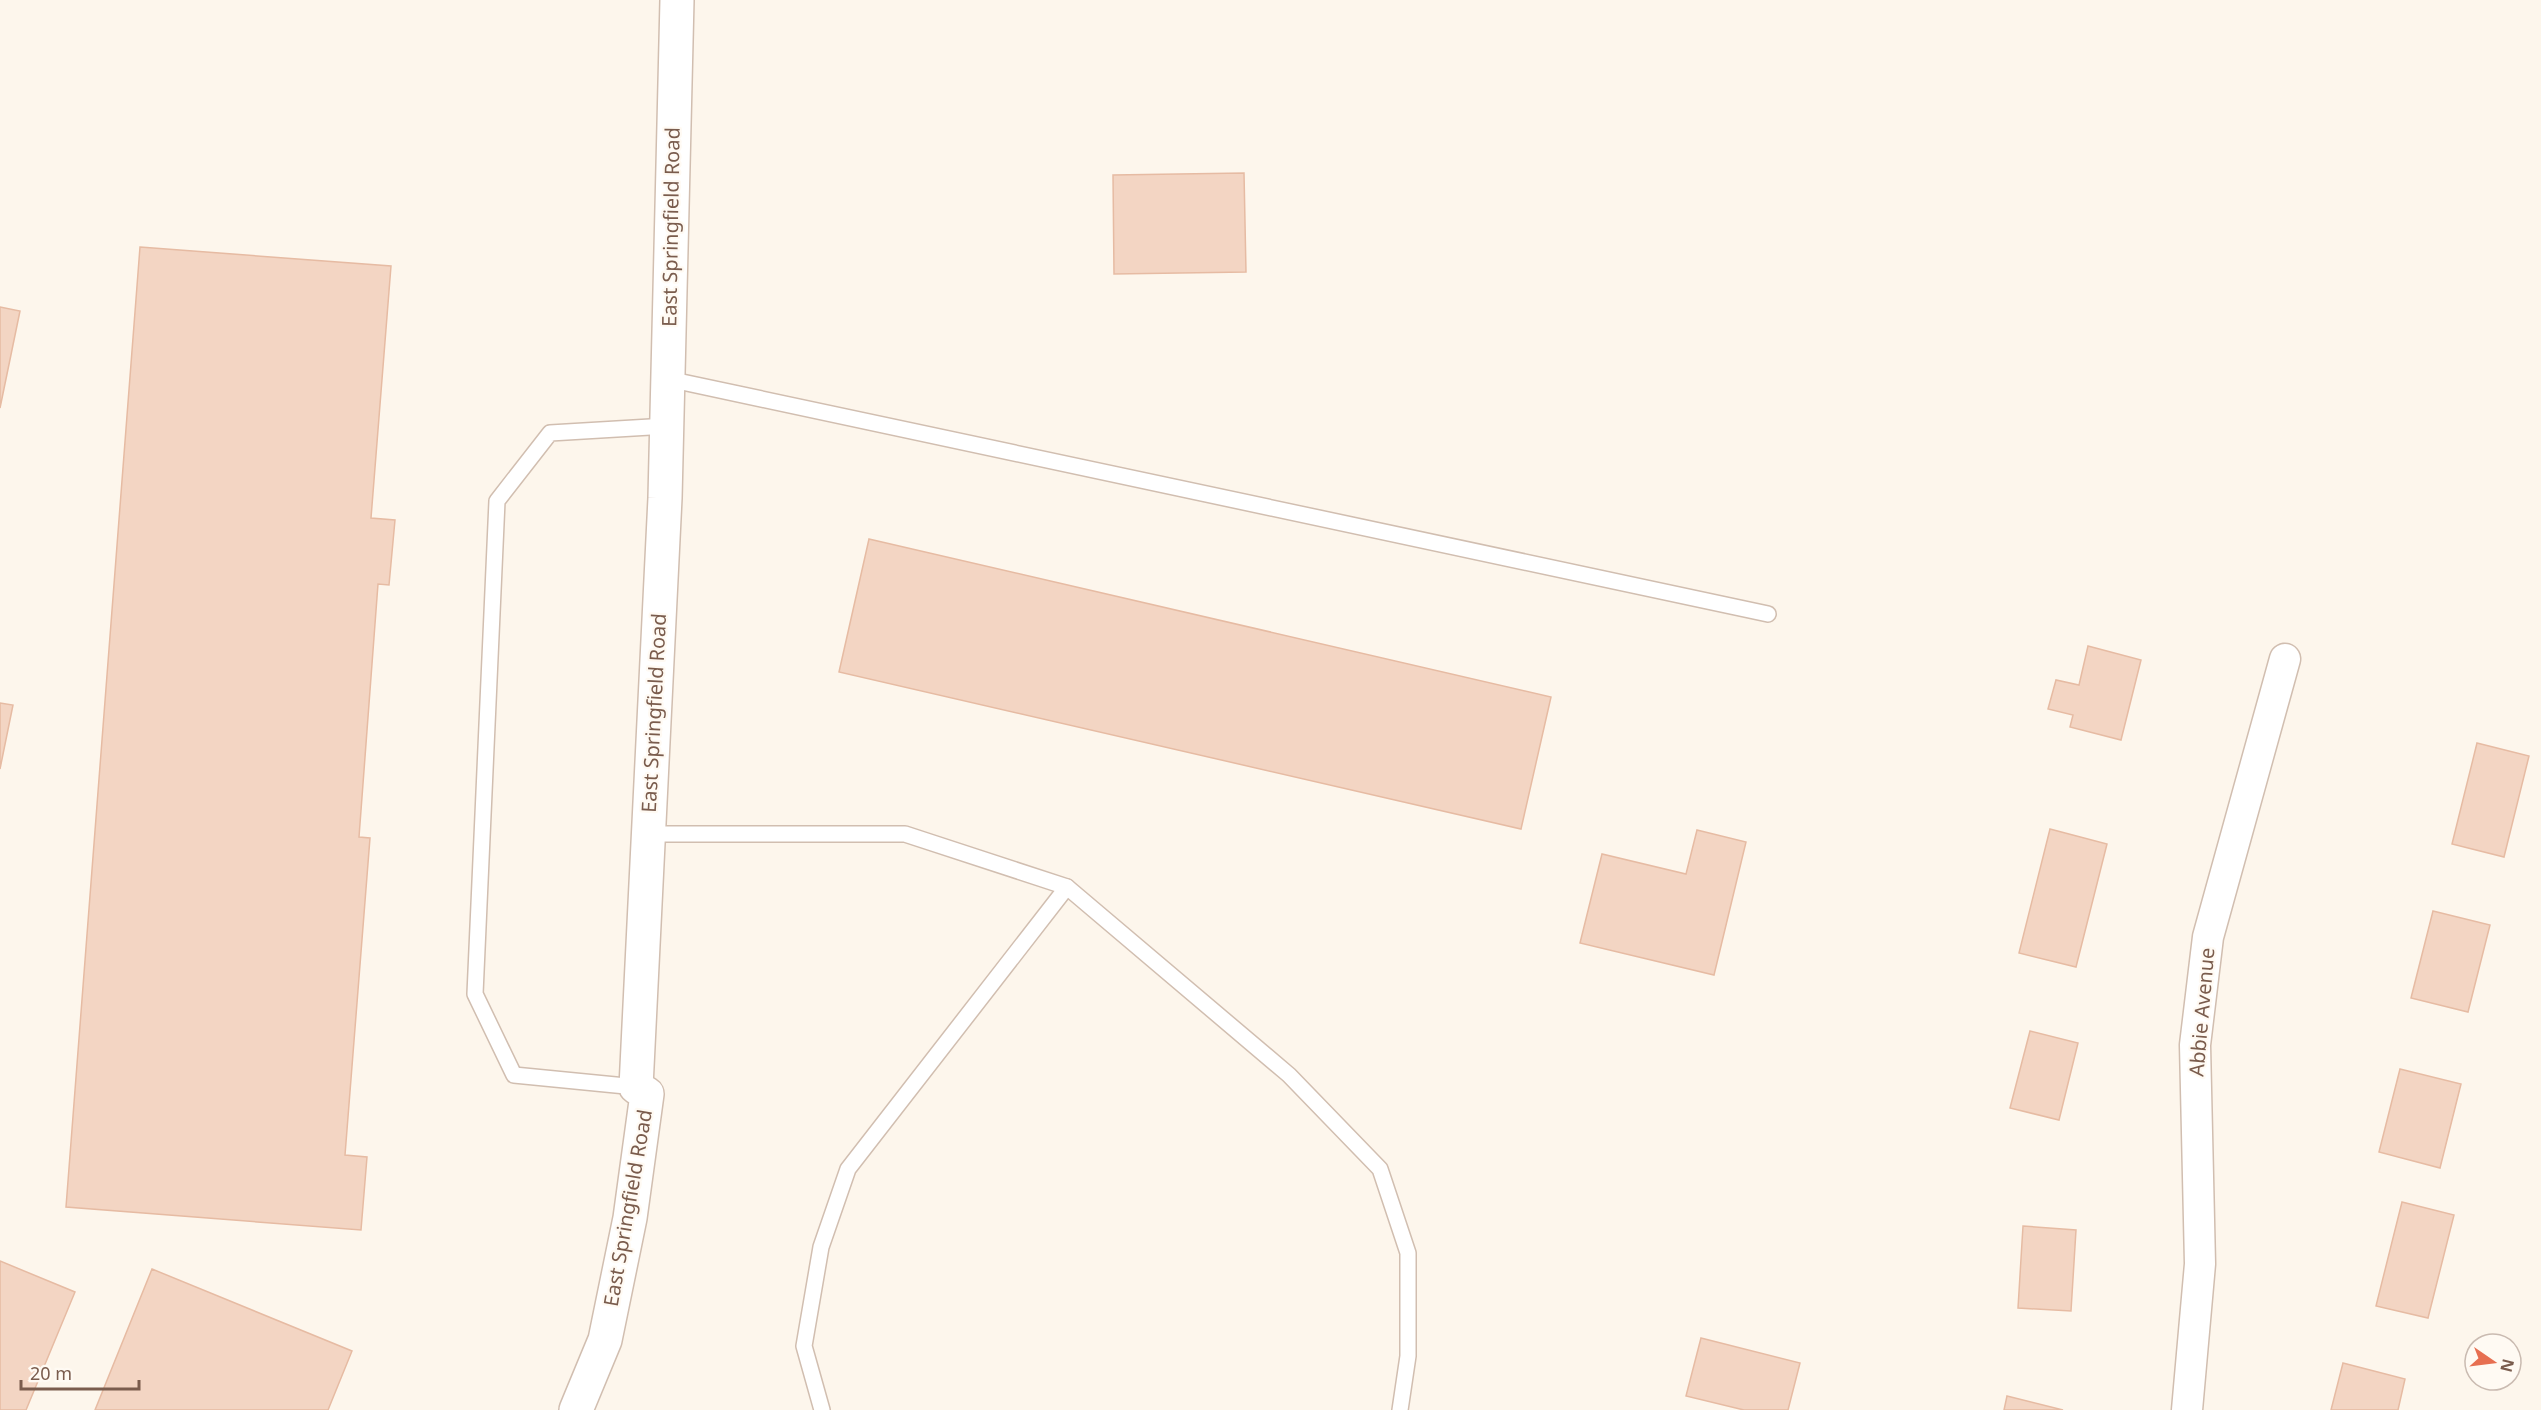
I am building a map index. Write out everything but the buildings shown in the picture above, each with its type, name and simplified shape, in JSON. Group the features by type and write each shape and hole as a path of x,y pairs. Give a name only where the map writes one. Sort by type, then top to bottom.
{"street":[{"name":"East Springfield Road","path":"576,1410 605,1340 630,1218 647,1094 636,1087 667,426 677,0"},
{"name":"Abbie Avenue","path":"2187,1410 2200,1264 2195,1045 2208,937 2284,659"}],"lane":[{"path":"668,379 1768,615"},
{"path":"636,1087 514,1075 475,994 497,501 550,433 667,426"},
{"path":"648,834 906,834 1067,886 1289,1075 1380,1169 1408,1253 1408,1356 1400,1410"},
{"path":"822,1410 804,1346 821,1247 848,1169 1067,886"}]}
